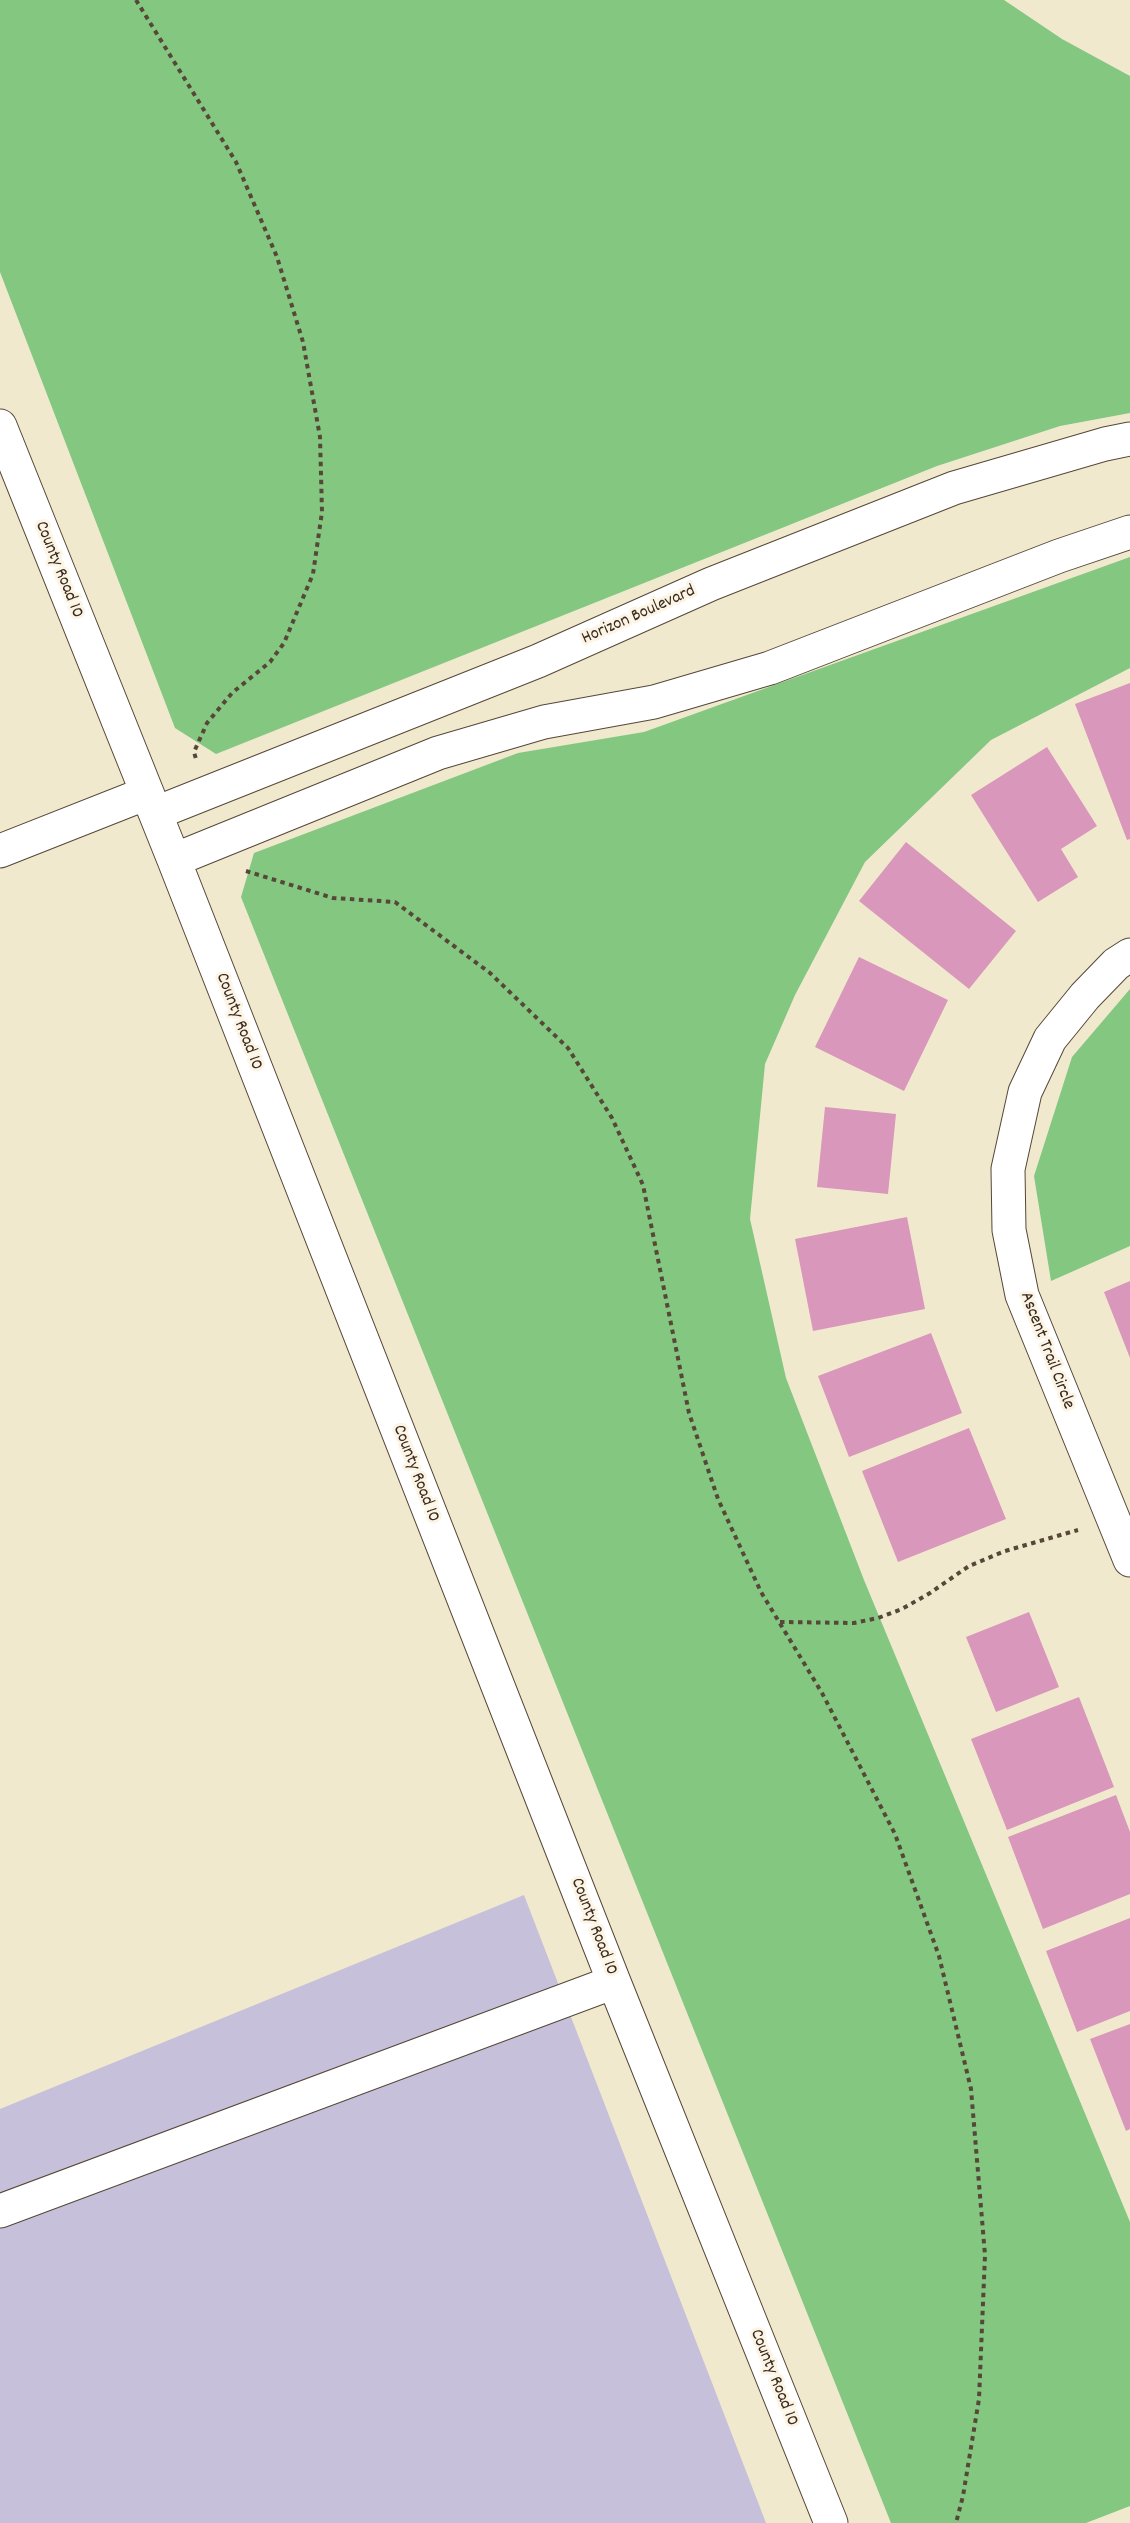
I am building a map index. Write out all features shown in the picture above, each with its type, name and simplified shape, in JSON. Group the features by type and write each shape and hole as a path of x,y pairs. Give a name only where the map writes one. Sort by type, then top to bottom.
{"street":[{"name":"County Road 10","path":"0,426 152,803 614,1982 831,2523"},
{"name":"Horizon Boulevard","path":"0,851 152,803 538,661 711,584 954,488 1106,444 1130,440"},
{"path":"174,860 438,753 544,722 654,702 770,668 1059,556 1130,532"},
{"name":"Ascent Trail Circle","path":"1130,956 1116,964 1050,1039 1025,1092 1008,1169 1009,1230 1022,1295 1121,1513 1130,1560"},
{"path":"0,2211 614,1982"}],"path":[{"path":"136,0 236,162 277,257 303,342 320,437 322,512 313,574 284,642 270,662 232,693 207,723 194,752"},
{"path":"240,868 333,898 395,902 490,973 568,1048 612,1118 643,1185 661,1266 670,1329 689,1413 718,1499 761,1592 822,1693 895,1834 939,1956 971,2089 985,2255 979,2399 963,2496 956,2523"},
{"path":"779,1622 854,1623 878,1618 902,1609 969,1566 1005,1551 1065,1535 1121,1513"}],"shaded area":[{"path":"524,1895 766,2523 0,2523 0,2109"}],"green space":[{"path":"0,0 1004,0 1062,39 1130,76 1130,413 1060,426 937,466 216,754 175,728 0,272"},
{"path":"1130,557 1130,668 991,740 865,862 795,995 765,1064 750,1219 786,1378 864,1580 1130,2222 1130,2506 1086,2523 891,2523 241,897 254,853 518,753 644,732"},
{"path":"1130,989 1130,1246 1051,1281 1034,1176 1072,1057"}],"building":[{"path":"1130,683 1130,839 1127,840 1075,704"},
{"path":"1047,747 1097,826 1061,849 1078,877 1038,902 971,795"},
{"path":"906,842 1016,931 969,989 859,901"},
{"path":"859,957 948,1000 904,1091 815,1047"},
{"path":"825,1107 896,1114 888,1194 817,1187"},
{"path":"907,1217 925,1309 813,1331 795,1239"},
{"path":"1130,1281 1130,1358 1104,1292"},
{"path":"931,1333 962,1413 849,1457 818,1376"},
{"path":"969,1428 1006,1519 898,1562 862,1471"},
{"path":"1029,1612 1059,1687 996,1712 966,1637"},
{"path":"1079,1697 1114,1787 1007,1830 971,1739"},
{"path":"1116,1795 1130,1832 1130,1894 1043,1929 1008,1837"},
{"path":"1130,1918 1130,2011 1077,2032 1046,1951"},
{"path":"1130,2024 1130,2129 1126,2131 1090,2039"}]}
